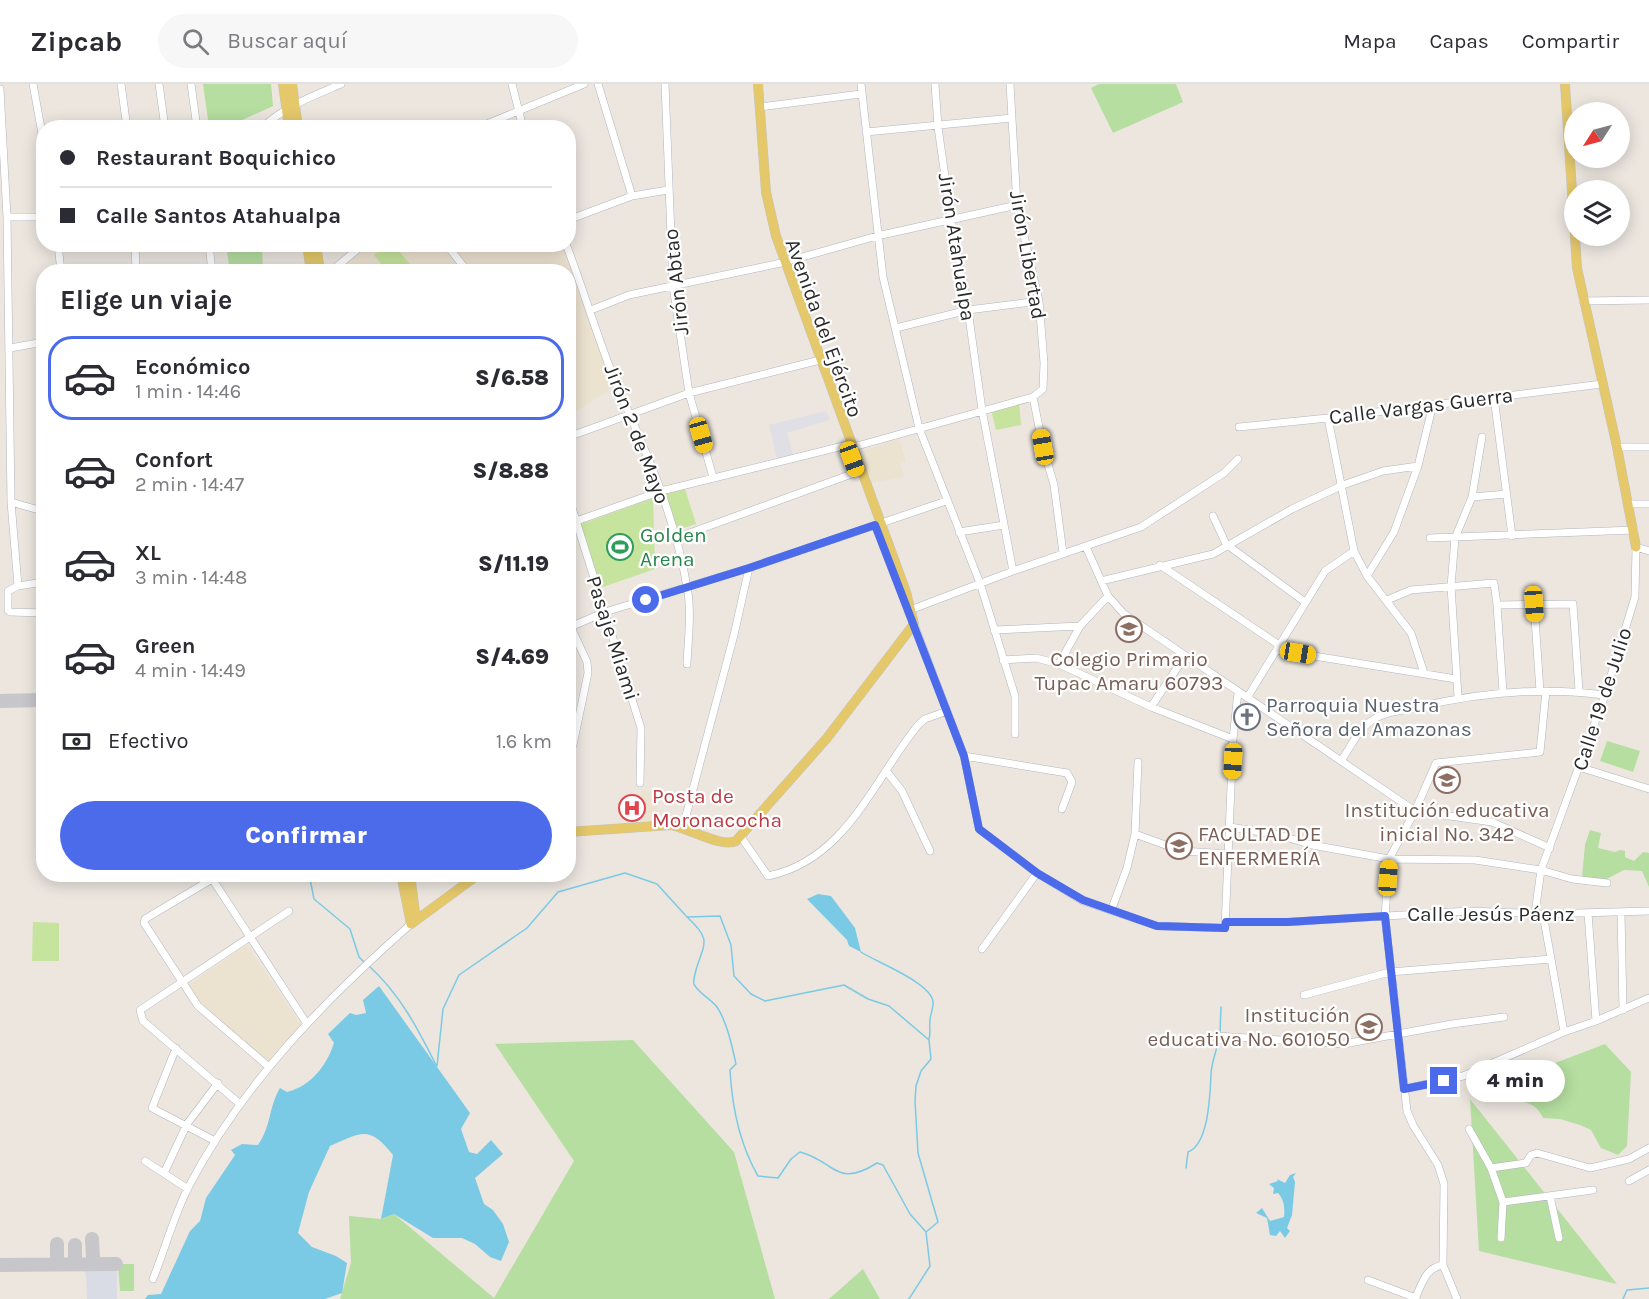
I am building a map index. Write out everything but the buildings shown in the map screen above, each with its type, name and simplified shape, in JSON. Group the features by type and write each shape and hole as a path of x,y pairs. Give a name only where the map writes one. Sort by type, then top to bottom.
{"main road":[{"path":"283,84 295,120"},
{"path":"290,120 292,84"},
{"path":"1565,84 1576,268 1617,447 1636,547"},
{"name":"Avenida del Ejército","path":"756,89 760,107 767,200 783,262"},
{"name":"Avenida del Ejército","path":"756,89 762,204 914,624"},
{"path":"576,831 658,825 683,827 728,844 741,837 827,738 914,624"},
{"path":"403,882 414,922"},
{"path":"411,882 414,922"},
{"path":"414,922 468,882"}],"street":[{"path":"33,84 39,120"},
{"path":"121,84 126,120"},
{"path":"159,84 164,120"},
{"path":"191,84 196,120"},
{"path":"270,120 291,106 341,84"},
{"path":"512,84 520,120"},
{"path":"496,120 584,84"},
{"path":"598,84 632,196"},
{"name":"Jirón Abtao","path":"665,84 673,286 689,393 713,477"},
{"path":"861,84 883,277 919,428 980,583 1015,696 1015,734"},
{"name":"Jirón Atahualpa","path":"934,84 951,219 968,310 982,410 1013,571"},
{"name":"Jirón Libertad","path":"1010,84 1017,205 1039,301 1044,363 1043,389 1033,397"},
{"path":"0,89 7,217 11,502 18,586"},
{"path":"760,107 861,94"},
{"path":"866,132 938,127 1012,118"},
{"path":"576,217 632,196 668,190"},
{"path":"591,310 629,295 783,262 877,236 1017,205"},
{"path":"7,217 36,217"},
{"path":"340,264 354,252"},
{"name":"Jirón 2 de Mayo","path":"576,270 617,385 632,415 661,491 676,538 688,588 690,619 687,664"},
{"path":"1583,301 1649,300"},
{"path":"896,328 968,310 1039,301"},
{"path":"10,348 36,343"},
{"path":"576,434 689,393 818,361"},
{"name":"Calle Vargas Guerra","path":"1239,427 1602,384"},
{"path":"576,522 661,491 847,441 919,428 1033,397 1054,485 1063,553"},
{"path":"1494,397 1512,536"},
{"path":"1367,576 1394,532 1418,466 1433,404"},
{"path":"1328,418 1354,551 1367,576 1411,633 1424,673"},
{"path":"1458,698 1451,586 1455,538 1472,497 1482,437"},
{"path":"1617,447 1649,447"},
{"path":"910,610 1063,553 1141,527 1224,473 1238,459"},
{"path":"1101,581 1213,554 1292,509 1342,484 1383,471 1418,466"},
{"path":"676,538 858,471"},
{"path":"1472,497 1507,494"},
{"path":"576,623 749,568 946,501"},
{"path":"11,502 36,509"},
{"path":"1628,504 1649,504"},
{"path":"1213,516 1228,546 1305,602"},
{"path":"959,532 1004,525"},
{"path":"1430,538 1634,531"},
{"name":"Pasaje Miami","path":"576,534 605,612 641,728 640,783"},
{"path":"1086,547 1108,596 1124,614 1415,811 1492,822 1550,848"},
{"path":"1636,547 1649,551"},
{"name":"Calle 19 de Julio","path":"1564,1032 1551,959 1539,914 1540,870 1605,695 1635,597 1636,547"},
{"path":"1247,698 1325,571 1354,551"},
{"path":"1160,565 1278,647 1456,679"},
{"path":"683,827 749,568"},
{"path":"36,583 18,586 8,591 8,610 10,612 36,613"},
{"path":"1387,600 1412,590 1494,583 1503,692"},
{"path":"1059,664 1080,626 1108,596"},
{"path":"1497,605 1571,603 1575,607 1579,692"},
{"path":"1457,1299 1443,1265 1444,1184 1438,1165 1410,1118 1404,1089 1385,916 1389,859 1415,811 1436,763 1540,752 1543,691 1534,604"},
{"name":"Calle Jesús Páenz","path":"914,624 964,756 979,829 1037,873 1083,900 1111,911 1157,926 1288,922 1469,911 1539,914 1649,911"},
{"path":"994,630 1080,626"},
{"path":"576,638 587,662 588,673 576,724"},
{"path":"904,638 924,646"},
{"path":"1151,707 1185,656"},
{"path":"1003,660 1036,658 1059,664 1151,707 1233,739"},
{"path":"1225,925 1233,739 1239,692"},
{"path":"1341,761 1366,725 1379,716 1458,698 1503,692 1579,692 1605,695"},
{"path":"741,837 768,876 800,864 837,839 919,724 925,719 947,711"},
{"path":"964,756 1067,773 1072,782 1062,809"},
{"path":"1111,911 1127,868 1135,834 1138,762"},
{"path":"1579,767 1649,789"},
{"path":"887,771 902,791 930,851"},
{"path":"1230,827 1279,835 1312,845 1389,859 1475,860 1540,870 1572,879 1606,883"},
{"path":"1135,834 1182,851 1228,854"},
{"path":"982,949 1037,873"},
{"path":"202,882 144,921 182,983 209,1017 269,1067"},
{"path":"213,882 307,1024"},
{"path":"240,1104 143,1021 140,1010 289,911"},
{"path":"1621,912 1623,1010"},
{"path":"1588,914 1596,1021"},
{"path":"153,1280 188,1189 215,1141 240,1104 269,1067 338,991 414,922"},
{"path":"1304,995 1390,972 1551,959"},
{"path":"1404,1089 1463,1076 1649,998"},
{"path":"1217,1036 1344,1044 1504,1017"},
{"path":"176,1048 152,1108 187,1124 215,1141"},
{"path":"164,1173 187,1124 218,1083"},
{"path":"1469,1129 1491,1167 1503,1202 1501,1238"},
{"path":"1491,1167 1526,1162 1531,1155 1537,1154 1590,1168 1629,1159 1649,1148"},
{"path":"145,1161 188,1189"},
{"path":"1629,1181 1649,1170"},
{"path":"1503,1202 1593,1190"},
{"path":"1550,1196 1559,1238"},
{"path":"1368,1280 1415,1299 1426,1273 1432,1268 1443,1265"}],"shaded area":[{"path":"350,252 569,252 573,264 336,264"},
{"path":"576,272 617,385 576,411"},
{"path":"826,411 830,420 787,433 793,455 777,459 769,425"},
{"path":"899,439 906,461 900,464 904,477 871,483 860,452"},
{"path":"641,790 656,793 658,822 643,824"},
{"path":"247,945 301,1025 267,1063 199,1003 188,985"},
{"path":"117,1257 117,1299 87,1299 86,1274 82,1269 88,1258"}],"green space":[{"path":"203,84 271,84 273,106 242,120 208,120"},
{"path":"1099,84 1176,84 1183,102 1113,133 1091,88"},
{"path":"227,252 262,252 263,264 229,264"},
{"path":"378,252 400,252 410,264 381,264 374,255"},
{"path":"1019,402 1021,425 996,430 991,409"},
{"path":"685,489 696,524 677,530 666,494"},
{"name":"Golden Arena","path":"653,498 655,569 600,588 579,525"},
{"path":"1607,741 1640,751 1633,772 1600,761"},
{"path":"1590,830 1601,833 1598,848 1615,852 1625,851 1625,857 1634,861 1643,852 1649,853 1649,887 1642,871 1624,870 1603,881 1582,877 1585,845"},
{"path":"33,922 59,923 59,961 32,961"},
{"path":"633,1040 734,1152 775,1299 340,1299 351,1263 349,1216 381,1219 394,1214 494,1298 574,1161 495,1044"},
{"path":"1605,1044 1631,1072 1627,1146 1618,1155 1601,1148 1591,1130 1560,1119 1543,1118 1530,1104 1511,1100 1508,1081"},
{"path":"1470,1099 1617,1284 1479,1251"},
{"path":"118,1264 134,1264 134,1291 120,1291"},
{"path":"863,1269 880,1299 829,1299"}],"water":[{"path":"818,894 831,896 855,928 861,952 849,946 847,940 807,899"},
{"path":"379,986 470,1113 461,1129 469,1152 477,1154 491,1140 503,1154 475,1178 484,1204 493,1210 503,1224 509,1242 501,1261 490,1257 475,1244 462,1238 433,1238 394,1214 381,1219 393,1155 378,1139 364,1134 350,1137 330,1146 309,1192 298,1233 312,1247 347,1263 342,1293 325,1299 145,1299 148,1295 161,1294 190,1231 200,1221 206,1198 235,1155 231,1150 242,1144 258,1145 266,1130 273,1103 280,1088 287,1092 296,1089 317,1074 334,1043 328,1034 350,1013 356,1015 366,1013 363,1000"},
{"path":"1296,1173 1293,1177 1295,1182 1292,1215 1287,1228 1290,1231 1285,1238 1280,1231 1276,1236 1270,1235 1267,1218 1256,1213 1262,1208 1270,1221 1284,1217 1282,1198 1278,1193 1273,1194 1274,1188 1269,1184 1278,1181 1277,1179 1285,1183 1290,1175"}],"waterway":[{"path":"437,1066 443,1009 459,975 527,928 558,892 625,873 657,884 687,917 720,916 731,945 734,976 751,994 765,1001 844,985 868,999 889,1006 929,1040 931,1059 921,1071 916,1086 915,1101 918,1153 938,1222 926,1232 930,1266 909,1299"},
{"path":"311,882 314,899 350,929 359,957 365,963"},
{"path":"688,918 696,925 704,942 694,984 717,1007 726,1027 736,1064 730,1070 735,1111 746,1151 758,1176 778,1178 791,1159 800,1152 844,1173 853,1174 877,1163 883,1165 910,1214 926,1232"},
{"path":"861,952 914,980 930,995 933,1004 929,1039"},
{"path":"369,966 399,1000 436,1065"},
{"path":"1220,1033 1221,1007"},
{"path":"1186,1168 1188,1152 1200,1139 1207,1118 1212,1066 1219,1038"},
{"path":"1623,1299 1627,1290 1649,1288"}],"taxiway":[{"path":"0,701 36,700"},
{"path":"92,1239 93,1258"},
{"path":"57,1244 57,1264"},
{"path":"75,1245 75,1264"},
{"path":"0,1265 116,1264"}],"place":[{"name":"Golden Arena","path":"620,547"},
{"name":"Colegio Primario Tupac Amaru 60793","path":"1129,629"},
{"name":"Parroquia Nuestra Señora del Amazonas","path":"1247,717"},
{"name":"Institución educativa inicial No. 342","path":"1447,780"},
{"name":"Posta de Moronacocha","path":"632,808"},
{"name":"FACULTAD DE ENFERMERÍA","path":"1179,846"},
{"name":"Institución educativa No. 601050","path":"1369,1027"}],"route":[{"path":"646,600 875,525 924,646 964,756 979,829 1037,873 1083,900 1157,926 1225,928 1226,922 1288,922 1385,916 1404,1089 1444,1081"}]}
